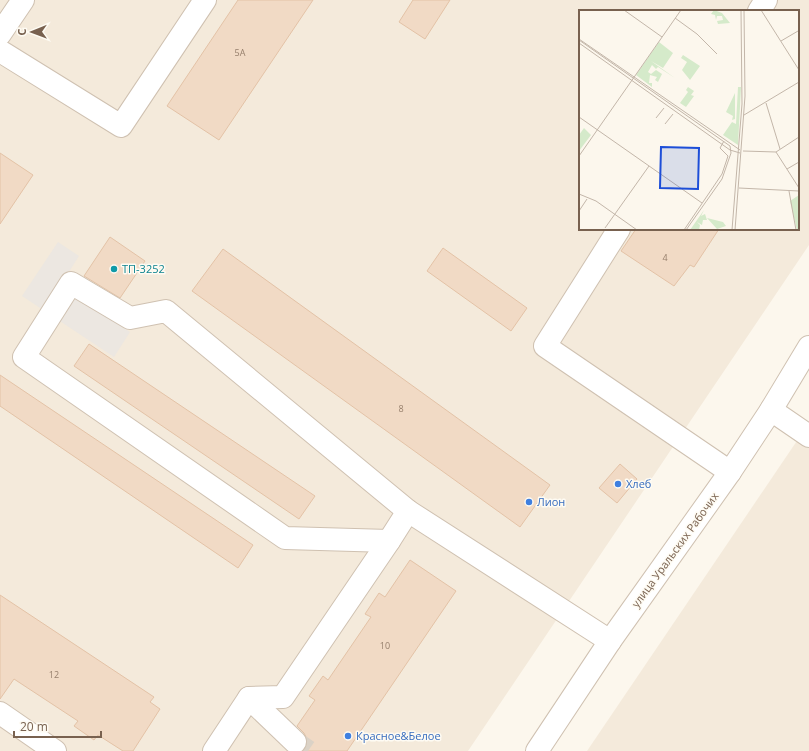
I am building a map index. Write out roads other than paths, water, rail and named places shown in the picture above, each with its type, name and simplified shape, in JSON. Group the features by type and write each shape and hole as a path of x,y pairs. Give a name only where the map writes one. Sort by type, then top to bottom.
{"street":[{"path":"0,34 23,0"},
{"path":"0,51 121,126 204,0"},
{"path":"760,10 766,0"},
{"path":"618,230 544,346 730,472"},
{"path":"390,541 285,538 24,357 71,283 130,318 166,311 408,511 610,641"},
{"name":"улица Уральских Рабочих","path":"537,751 610,641 730,472 771,410 809,347"},
{"path":"771,410 809,436"},
{"path":"249,698 283,697 390,541 408,511"},
{"path":"249,698 295,742"},
{"path":"214,751 249,698"},
{"path":"0,713 56,751"}],"tunnel":[{"path":"295,742 308,751"}],"place":[{"name":"ТП-3252","path":"114,269"},
{"name":"Хлеб","path":"618,484"},
{"name":"Лион","path":"529,502"},
{"name":"Красное&Белое","path":"348,736"}]}
